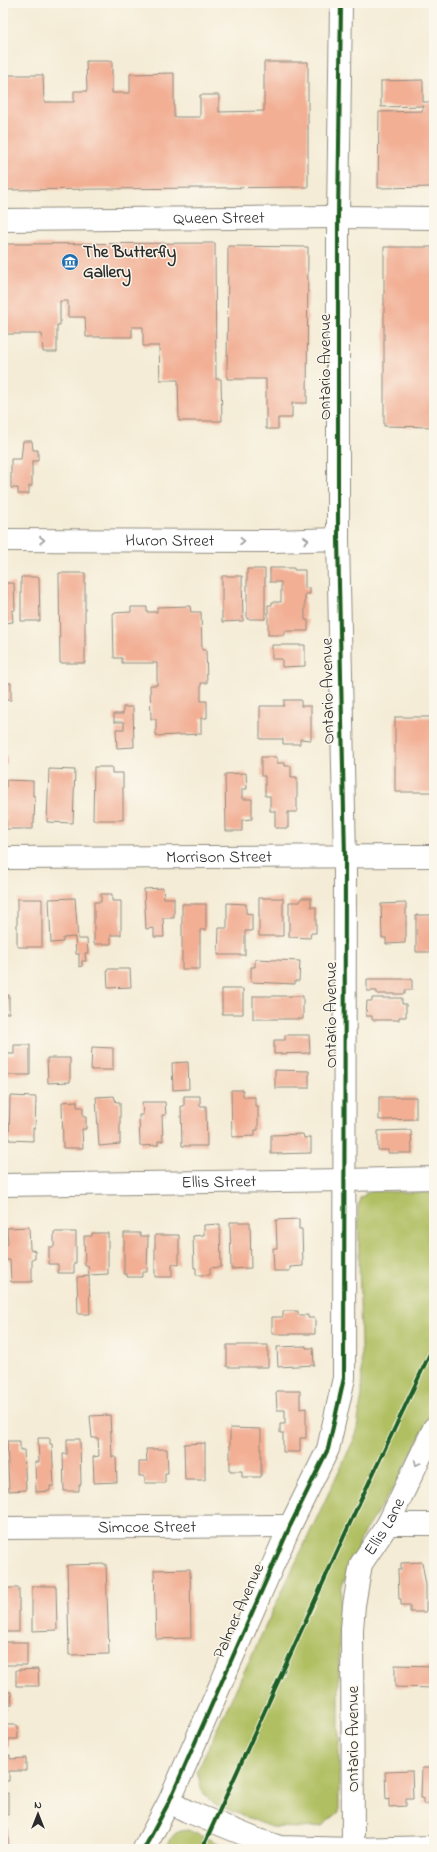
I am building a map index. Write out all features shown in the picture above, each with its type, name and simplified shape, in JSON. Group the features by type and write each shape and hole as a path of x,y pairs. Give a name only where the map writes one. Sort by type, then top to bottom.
{"street":[{"name":"Ontario Avenue","path":"341,3 338,217 338,539 345,857 344,1378"},
{"name":"Queen Street","path":"3,220 338,217 434,218"},
{"name":"Huron Street","path":"3,540 274,541 338,539"},
{"name":"Morrison Street","path":"3,858 434,856"},
{"name":"Ellis Street","path":"3,1184 434,1178"},
{"name":"Palmer Avenue","path":"144,1849 169,1802 290,1526 328,1449 344,1378"},
{"name":"Ellis Lane","path":"352,1629 354,1605 362,1564 388,1524 434,1428"},
{"path":"388,1524 434,1524"},
{"name":"Simcoe Street","path":"3,1528 290,1526"},
{"name":"Ontario Avenue","path":"352,1629 353,1849"},
{"path":"169,1802 187,1811 258,1840 280,1847 353,1849 434,1847"}],"green space":[{"path":"370,1191 434,1193 434,1408 398,1481 364,1532 342,1586 339,1613 339,1812 322,1826 302,1828 271,1827 212,1803 202,1791 197,1771 356,1435 362,1394 358,1209 360,1198"},
{"path":"188,1830 231,1849 166,1849 176,1833"}],"building":[{"path":"86,61 112,61 112,93 130,93 130,74 174,73 174,117 200,117 200,95 219,95 219,112 264,111 264,62 308,62 308,187 3,190 3,75 43,75 44,102 74,102 74,91 87,91"},
{"path":"423,80 423,102 434,102 434,187 378,188 379,112 422,111 424,106 381,107 381,81"},
{"path":"215,243 216,379 221,379 222,421 179,421 178,380 160,380 159,346 143,346 143,327 132,327 132,337 86,337 85,317 68,317 68,301 60,301 60,325 57,325 57,352 43,352 42,334 3,334 3,244"},
{"path":"228,246 308,247 307,403 292,403 292,418 278,418 278,429 266,429 266,379 227,379"},
{"path":"384,247 434,247 434,427 384,426"},
{"path":"23,441 32,441 33,450 38,450 38,461 32,461 32,486 29,486 29,494 18,494 18,488 11,488 11,459 21,459"},
{"path":"270,568 294,568 294,570 305,570 305,588 310,588 310,594 305,594 305,620 308,620 308,631 285,631 285,635 268,635 268,605 272,605 272,602 281,602 281,582 270,582"},
{"path":"247,569 265,569 265,619 247,619"},
{"path":"59,573 85,573 85,663 60,663"},
{"path":"222,576 242,576 243,621 222,622"},
{"path":"21,577 39,577 40,621 21,621"},
{"path":"3,583 14,583 15,610 12,611 13,622 3,623"},
{"path":"190,606 191,612 201,612 202,650 206,650 207,683 201,683 201,701 207,701 207,718 201,718 201,734 156,736 156,719 151,719 150,685 157,685 157,663 122,663 122,658 114,658 113,613 131,612 131,607 147,607 147,612 157,612 157,607"},
{"path":"272,645 305,645 305,666 282,667 282,659 272,659"},
{"path":"3,683 11,683 11,700 3,700"},
{"path":"284,700 301,700 301,706 311,706 311,740 300,739 300,744 283,744 283,739 260,739 260,706 284,706"},
{"path":"123,707 133,707 134,747 117,748 116,729 124,729 124,722 114,722 114,714 123,714"},
{"path":"395,717 434,717 434,792 395,792"},
{"path":"3,756 7,756 7,764 3,764"},
{"path":"261,757 277,757 277,763 285,763 285,766 291,766 291,777 297,777 297,812 288,812 288,828 275,828 275,811 270,811 270,796 265,796 265,776 261,776"},
{"path":"94,767 112,767 112,773 123,773 123,820 93,820"},
{"path":"49,769 75,770 73,823 47,822"},
{"path":"246,773 247,789 242,789 242,799 252,799 252,819 242,820 242,831 226,831 225,774"},
{"path":"6,780 33,781 33,796 35,796 33,829 6,829 6,816 3,816 3,787 6,787"},
{"path":"163,888 164,898 174,898 174,918 163,918 164,937 154,937 154,928 146,929 144,889"},
{"path":"101,894 112,894 112,901 121,901 121,935 111,935 111,944 94,944 94,902 101,902"},
{"path":"75,898 78,939 87,939 88,953 85,953 86,961 82,961 82,966 79,967 79,954 76,954 75,937 63,938 63,942 51,943 49,899"},
{"path":"259,898 283,898 283,936 259,936"},
{"path":"301,898 311,898 311,907 316,907 316,933 311,933 310,938 289,937 289,902 300,902"},
{"path":"17,899 42,899 42,947 17,947"},
{"path":"227,903 246,904 246,913 252,914 252,931 245,931 245,955 218,955 219,928 227,928"},
{"path":"406,903 405,943 386,944 386,938 382,938 381,904"},
{"path":"182,904 206,904 206,930 200,930 200,969 182,969"},
{"path":"416,915 434,915 434,952 416,952"},
{"path":"255,959 300,961 299,981 295,981 295,984 251,982 251,967 255,967"},
{"path":"107,969 130,969 131,987 108,988"},
{"path":"367,979 412,979 412,990 405,990 405,994 377,994 377,991 367,991"},
{"path":"222,989 243,989 243,1014 222,1014"},
{"path":"3,995 9,995 9,1013 3,1013"},
{"path":"253,996 303,996 303,1019 253,1019"},
{"path":"372,998 402,998 402,1004 406,1004 406,1017 399,1017 399,1020 372,1020 372,1016 366,1016 367,1001 372,1001"},
{"path":"285,1035 309,1035 310,1053 274,1054 274,1040 285,1040"},
{"path":"14,1045 30,1045 30,1075 3,1075 3,1054 14,1054"},
{"path":"92,1047 113,1048 113,1070 91,1070"},
{"path":"47,1058 70,1058 70,1082 48,1083"},
{"path":"188,1062 189,1089 173,1090 172,1063"},
{"path":"275,1070 309,1071 309,1088 275,1088"},
{"path":"231,1090 243,1090 243,1097 255,1097 255,1106 258,1106 258,1130 255,1130 255,1136 232,1137"},
{"path":"10,1096 36,1097 33,1141 9,1140"},
{"path":"114,1096 116,1102 120,1102 120,1144 99,1146 96,1097"},
{"path":"184,1096 200,1096 200,1106 206,1106 207,1146 182,1146 181,1106 184,1106"},
{"path":"379,1097 416,1097 416,1119 379,1120"},
{"path":"77,1101 77,1107 83,1107 83,1117 86,1117 86,1129 82,1129 83,1148 63,1148 62,1102"},
{"path":"142,1102 165,1102 166,1115 162,1115 163,1141 158,1141 158,1145 140,1146 139,1115 143,1115"},
{"path":"411,1130 412,1153 388,1153 388,1150 378,1150 378,1131"},
{"path":"303,1134 304,1138 311,1137 311,1153 271,1154 271,1135"},
{"path":"299,1219 299,1229 302,1229 303,1266 290,1267 290,1271 274,1271 273,1248 277,1248 276,1220"},
{"path":"230,1222 250,1222 251,1268 231,1269"},
{"path":"220,1224 221,1267 210,1268 210,1275 196,1275 196,1268 194,1268 193,1236 204,1235 204,1225"},
{"path":"29,1227 30,1249 35,1251 35,1259 32,1259 32,1282 11,1282 10,1260 6,1260 5,1245 8,1244 7,1228"},
{"path":"54,1232 76,1232 76,1263 74,1263 74,1273 58,1273 58,1264 49,1264 49,1247 54,1247"},
{"path":"92,1233 108,1233 108,1274 89,1275 88,1266 85,1266 84,1236 92,1236"},
{"path":"124,1233 140,1233 140,1236 148,1236 147,1272 142,1272 142,1277 127,1277 127,1274 124,1274"},
{"path":"155,1235 179,1235 179,1265 172,1264 172,1277 155,1277"},
{"path":"89,1276 90,1314 78,1314 77,1277"},
{"path":"283,1311 298,1311 298,1315 308,1315 308,1318 315,1318 315,1334 272,1334 272,1317 283,1317"},
{"path":"227,1345 268,1345 268,1367 227,1367"},
{"path":"306,1346 306,1348 313,1348 314,1365 278,1367 277,1347"},
{"path":"4,1347 5,1365 3,1365"},
{"path":"276,1391 300,1391 300,1409 306,1408 306,1438 300,1438 300,1452 283,1452 283,1433 280,1433 280,1424 285,1424 285,1410 277,1410"},
{"path":"110,1415 112,1457 116,1457 117,1482 94,1483 93,1457 99,1456 98,1438 92,1438 90,1416"},
{"path":"230,1428 261,1429 261,1477 242,1477 242,1471 230,1471"},
{"path":"38,1438 50,1438 50,1444 52,1444 54,1486 50,1486 50,1491 36,1492 35,1462 39,1462"},
{"path":"67,1439 80,1439 81,1485 79,1485 79,1491 64,1491 63,1454 67,1454"},
{"path":"7,1441 20,1441 20,1450 24,1450 26,1490 9,1491"},
{"path":"205,1443 205,1480 185,1480 184,1444"},
{"path":"146,1449 167,1449 168,1473 165,1473 165,1483 145,1483 145,1476 139,1476 139,1462 147,1462"},
{"path":"422,1562 426,1585 426,1612 410,1612 410,1605 401,1605 401,1599 399,1599 398,1570 401,1570 401,1563"},
{"path":"106,1564 109,1654 69,1655 67,1565"},
{"path":"190,1569 191,1638 156,1639 154,1570"},
{"path":"32,1586 56,1586 57,1630 32,1631"},
{"path":"3,1588 19,1588 19,1632 3,1632"},
{"path":"3,1642 27,1642 27,1665 3,1665"},
{"path":"395,1665 434,1666 434,1688 395,1687"},
{"path":"38,1669 39,1686 16,1686 16,1670"},
{"path":"3,1689 5,1689 5,1692 11,1692 12,1705 5,1705 6,1711 3,1711"},
{"path":"3,1721 4,1725 17,1725 18,1739 8,1739 8,1747 3,1747"},
{"path":"3,1755 10,1755 10,1759 26,1758 26,1771 9,1771 9,1781 3,1781"},
{"path":"422,1768 434,1768 434,1804 423,1804 423,1798 421,1798"},
{"path":"412,1771 413,1799 406,1799 406,1806 389,1807 389,1799 386,1800 385,1772"},
{"path":"3,1793 8,1793 8,1815 3,1815"},
{"path":"3,1828 8,1828 8,1849 3,1849"}],"cycle path":[{"path":"144,1849 169,1802 290,1526 328,1449 344,1378 345,857 338,539 338,217 341,3"},
{"path":"202,1849 355,1512 434,1345"}],"place":[{"name":"The Butterfly Gallery","path":"70,262"}]}
